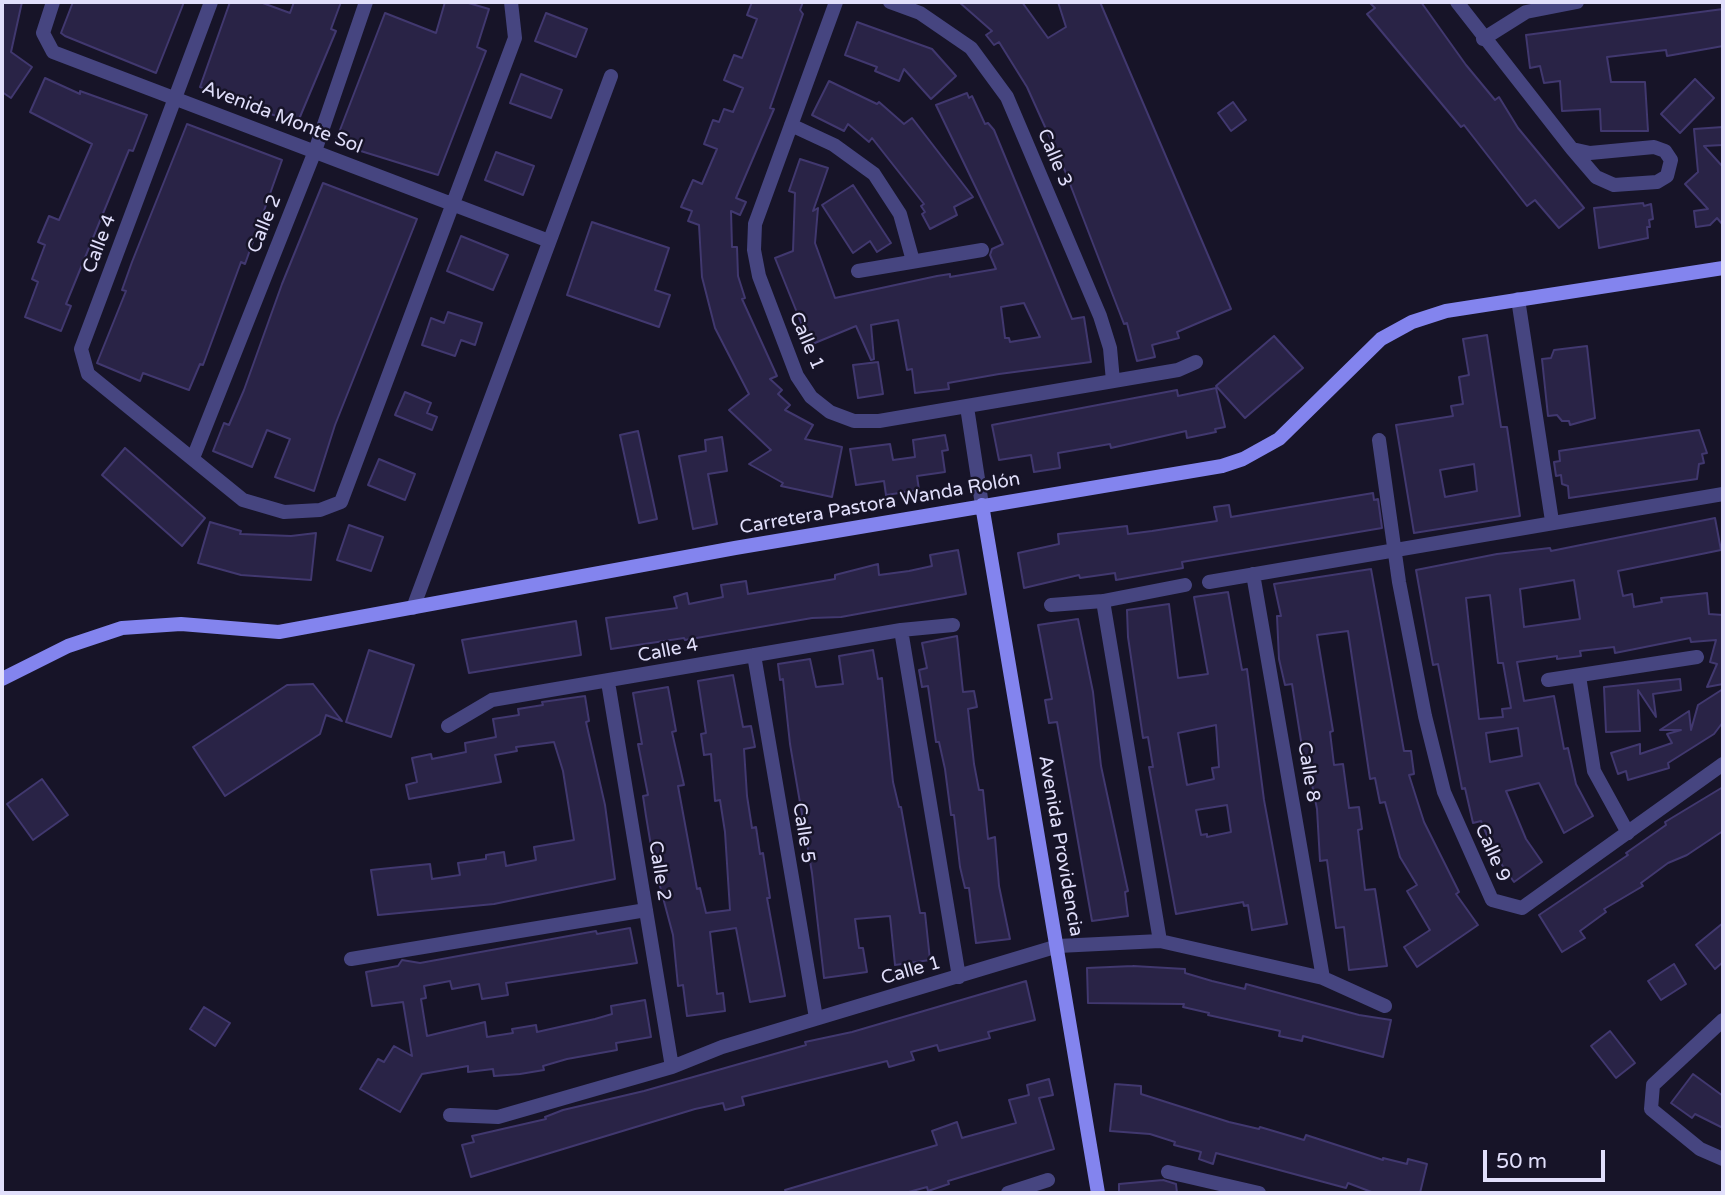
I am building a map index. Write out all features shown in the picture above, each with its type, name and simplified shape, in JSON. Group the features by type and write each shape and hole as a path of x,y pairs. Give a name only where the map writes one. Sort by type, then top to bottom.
{"street":[{"name":"Avenida Monte Sol","path":"53,2 43,33 53,52 549,241"},
{"name":"Calle 4","path":"193,458 88,374 81,349 211,2"},
{"name":"Calle 2","path":"193,458 315,151 366,2"},
{"path":"193,458 243,500 284,512 320,510 341,502 515,38 511,2"},
{"name":"Calle 1","path":"836,2 755,224 754,250 759,276 797,376 811,397 830,412 854,421 879,421 1178,370 1196,362"},
{"name":"Calle 3","path":"890,2 920,13 971,48 1007,97 1100,316 1110,348 1113,381"},
{"path":"1457,2 1483,39 1572,149 1596,177 1614,185 1663,180 1671,166 1665,151 1654,147 1590,153 1572,149"},
{"path":"1483,39 1526,12 1577,2"},
{"path":"413,608 611,75"},
{"path":"791,125 834,145 874,174 900,215 913,261"},
{"path":"858,271 982,250"},
{"name":"Carretera Pastora Wanda Rolón","path":"6,676 68,646 122,628 181,624 279,632 982,505 1202,471 1242,459 1279,439 1381,339 1395,330 1446,311 1723,268"},
{"path":"1518,299 1552,521"},
{"path":"967,407 982,505"},
{"name":"Calle 9","path":"1379,440 1395,552 1425,716 1444,792 1492,900 1522,908 1723,764"},
{"path":"1209,582 1395,552 1552,521 1723,494"},
{"name":"Avenida Providencia","path":"982,505 1098,1193"},
{"name":"Calle 8","path":"1253,574 1323,978"},
{"path":"1051,605 1103,601 1185,585"},
{"path":"1103,601 1160,941"},
{"name":"Calle 4","path":"447,726 492,700 901,630 953,625"},
{"path":"901,630 959,977"},
{"name":"Calle 5","path":"754,655 816,1018"},
{"path":"1548,680 1697,657"},
{"path":"1579,676 1594,771 1628,833"},
{"name":"Calle 2","path":"608,682 672,1067"},
{"path":"351,959 646,910"},
{"name":"Calle 1","path":"450,1115 498,1117 672,1067 722,1047 1058,946 1160,941 1323,978 1385,1006"},
{"path":"1723,1020 1653,1085 1651,1109 1700,1149 1723,1159"},
{"path":"1168,1172 1209,1187 1259,1193"},
{"path":"1008,1193 1048,1180"}],"building":[{"path":"2,2 22,2 11,52 32,67 11,98 2,92"},
{"path":"73,2 184,2 156,73 61,33"},
{"path":"230,2 260,2 290,13 294,2 341,2 331,29 336,31 297,124 200,87"},
{"path":"445,2 465,2 489,9 477,47 486,51 438,175 335,143 385,13 436,33"},
{"path":"752,2 803,2 800,10 803,14 770,108 774,109 736,198 746,202 740,215 731,211 732,247 737,247 738,276 745,298 742,299 777,376 770,379 782,390 778,394 790,405 785,410 813,425 805,439 842,447 832,497 781,486 783,483 749,464 771,450 729,410 749,394 715,328 702,277 699,225 688,221 692,211 681,207 693,180 702,184 717,149 704,144 713,120 719,122 724,109 733,112 743,88 724,80 734,55 742,58 757,19 747,15"},
{"path":"959,2 1022,2 1048,38 1066,27 1058,2 1100,2 1231,309 1177,332 1179,338 1152,345 1155,357 1137,361 1127,323 1124,324 1065,171 1027,87 999,42 994,45 986,35 992,31"},
{"path":"1369,2 1421,2 1466,65 1495,100 1499,97 1518,128 1584,208 1559,228 1535,200 1527,206 1464,125 1461,127 1367,14 1375,8"},
{"path":"1723,9 1723,46 1667,56 1666,50 1607,57 1611,82 1645,82 1648,131 1601,131 1600,109 1562,111 1560,81 1544,83 1540,66 1530,68 1526,35"},
{"path":"546,13 587,29 576,57 535,41"},
{"path":"857,22 932,49 956,76 931,99 904,69 899,81 875,71 877,67 845,55"},
{"path":"521,74 562,90 551,118 510,103"},
{"path":"45,78 80,94 80,91 147,115 133,151 129,150 66,304 71,306 61,331 25,317 38,282 32,279 45,245 38,242 49,216 59,220 92,144 30,112"},
{"path":"1695,79 1714,98 1680,133 1661,114"},
{"path":"829,81 877,104 879,102 904,124 912,118 973,197 954,207 957,215 930,229 922,214 925,212 921,206 924,204 872,138 869,142 848,124 844,131 812,115"},
{"path":"967,93 969,98 972,96 985,124 988,123 994,130 1072,319 1084,317 1091,362 999,374 948,383 949,389 915,393 912,369 907,370 898,320 871,325 874,359 871,360 856,326 810,345 775,258 793,251 795,193 789,191 800,159 828,168 813,211 818,208 815,243 835,298 937,276 950,274 950,277 996,269 990,255 992,249 1003,244 936,105","holes":["1024,303 1040,337 1010,342 1009,338 1005,338 1001,307"]},
{"path":"1233,102 1246,120 1231,131 1218,113"},
{"path":"187,124 282,160 245,264 241,262 203,365 200,364 189,390 143,373 140,381 97,363 126,291 122,290 132,262"},
{"path":"1723,127 1723,145 1704,146 1723,167 1723,225 1717,218 1710,225 1696,227 1694,211 1708,209 1685,184 1698,172 1694,129"},
{"path":"496,152 534,166 523,195 485,180"},
{"path":"323,183 417,219 335,425 314,491 275,477 290,439 267,430 252,467 213,451 224,423 229,425 244,390 282,284"},
{"path":"853,185 891,243 877,252 870,241 853,253 822,205"},
{"path":"1643,203 1644,206 1651,204 1653,219 1649,220 1650,227 1647,227 1648,238 1599,248 1594,208"},
{"path":"592,222 669,248 655,290 670,295 659,327 567,295"},
{"path":"461,236 508,255 493,290 447,271"},
{"path":"448,312 482,323 475,345 461,340 455,356 422,345 431,318 444,323"},
{"path":"1487,335 1501,427 1507,427 1520,516 1414,533 1396,425 1453,416 1451,406 1463,404 1459,377 1469,375 1463,339","holes":["1474,464 1477,491 1445,497 1440,470"]},
{"path":"1274,336 1303,368 1245,418 1216,386"},
{"path":"1587,346 1595,418 1570,425 1569,421 1562,421 1557,415 1548,416 1542,359 1551,358 1554,350"},
{"path":"878,362 883,394 858,398 853,365"},
{"path":"1216,388 1225,427 1215,429 1216,432 1187,438 1186,431 1111,448 1110,444 1058,453 1060,468 1034,472 1031,455 999,460 992,425 1177,390 1178,396"},
{"path":"405,392 431,403 427,413 437,417 432,430 395,415"},
{"path":"1699,430 1707,453 1702,454 1704,463 1699,464 1697,479 1569,498 1568,486 1562,484 1561,475 1556,476 1554,462 1560,461 1559,451"},
{"path":"638,431 657,519 639,523 620,435"},
{"path":"945,435 948,450 942,451 945,472 917,476 919,490 886,495 884,481 856,485 850,449 890,444 893,460 915,457 913,440"},
{"path":"722,437 727,471 708,474 717,524 693,529 679,456 706,451 705,440"},
{"path":"125,448 205,518 182,546 102,475"},
{"path":"379,459 415,474 405,500 368,485"},
{"path":"1373,493 1374,500 1378,499 1382,528 1182,562 1183,568 1116,580 1115,573 1080,578 1079,575 1024,588 1018,553 1059,544 1058,534 1127,526 1128,534 1152,531 1217,521 1214,507 1229,505 1231,517"},
{"path":"1715,518 1721,550 1618,571 1623,596 1632,594 1634,607 1662,602 1661,598 1707,593 1709,614 1723,615 1723,684 1707,687 1717,664 1710,662 1716,640 1691,642 1690,638 1615,653 1614,647 1580,651 1581,656 1557,659 1557,656 1517,662 1524,701 1554,696 1564,749 1568,748 1576,784 1593,816 1564,833 1539,783 1506,791 1526,839 1542,862 1514,882 1495,855 1481,821 1473,823 1465,788 1462,789 1438,664 1433,665 1416,570 1497,554 1550,548 1551,551","holes":["1574,580 1580,619 1524,627 1520,589","1490,595 1498,663 1503,663 1511,708 1502,709 1503,717 1479,719 1466,598","1518,728 1522,756 1490,762 1486,733"]},
{"path":"210,522 241,531 240,534 291,536 316,533 311,580 241,575 198,563"},
{"path":"349,525 383,537 371,571 337,560"},
{"path":"958,550 966,594 841,617 812,618 685,640 684,638 611,649 606,618 677,608 674,597 687,593 689,604 723,597 721,585 746,581 748,594 835,579 835,575 878,564 879,575 909,571 932,566 930,555"},
{"path":"1371,569 1404,751 1411,751 1414,774 1409,775 1424,822 1459,892 1456,894 1478,925 1417,967 1404,947 1430,930 1407,891 1417,885 1400,857 1385,802 1380,803 1375,778 1370,779 1348,631 1317,635 1333,731 1330,732 1334,765 1343,764 1349,808 1359,807 1362,829 1358,830 1365,890 1375,889 1387,966 1349,970 1344,927 1336,928 1327,860 1320,861 1317,809 1308,765 1305,766 1292,684 1285,685 1279,659 1277,616 1281,616 1274,584"},
{"path":"1228,592 1242,670 1247,669 1264,800 1287,924 1252,930 1248,905 1244,906 1243,902 1176,914 1149,767 1153,767 1148,737 1143,738 1128,637 1127,610 1169,604 1178,678 1208,674 1194,597","holes":["1216,725 1219,767 1212,768 1214,779 1187,785 1178,733","1227,805 1231,832 1207,837 1207,834 1201,835 1196,810"]},
{"path":"1078,619 1093,692 1101,766 1128,891 1125,892 1128,916 1092,921 1057,722 1049,723 1045,700 1052,699 1038,625"},
{"path":"576,621 581,655 469,673 462,640"},
{"path":"957,636 963,692 974,691 977,707 968,709 974,764 979,790 983,790 988,839 995,837 999,886 1010,939 976,943 969,888 965,888 960,867 954,815 951,815 939,742 936,742 928,686 922,687 919,670 927,668 922,643"},
{"path":"369,650 414,665 391,737 346,722"},
{"path":"873,650 878,679 882,678 893,782 901,807 920,913 925,913 930,960 895,965 890,916 855,919 859,948 863,948 867,972 824,978 812,873 790,744 783,679 780,680 778,664 810,659 816,687 843,684 839,656"},
{"path":"733,675 743,727 751,726 755,747 744,749 747,796 752,828 756,827 760,854 763,853 770,898 767,898 785,996 750,1002 736,928 710,932 717,994 723,993 725,1011 687,1016 683,985 678,986 673,935 654,864 643,796 648,795 638,744 642,744 633,693 668,687 676,731 672,732 684,785 678,786 697,889 700,888 706,913 730,910 725,832 720,800 715,801 711,754 704,755 701,734 706,733 698,681"},
{"path":"1680,679 1681,690 1653,694 1656,717 1638,690 1640,731 1606,732 1604,687"},
{"path":"313,684 342,721 326,715 320,734 225,796 193,747 287,685"},
{"path":"1723,689 1723,722 1714,734 1668,763 1669,768 1628,780 1626,771 1618,774 1611,753 1640,744 1640,754 1672,743 1667,734 1681,730 1660,730 1689,711 1691,730 1698,705"},
{"path":"585,696 589,721 586,722 605,805 615,879 494,904 378,915 371,870 430,864 432,879 460,875 458,863 486,859 486,855 504,852 506,866 536,860 534,847 574,840 563,771 554,742 516,747 517,751 495,755 501,782 409,799 406,785 417,782 412,758 431,754 432,759 466,752 465,743 496,737 493,719 519,715 518,709 543,705 542,702"},
{"path":"42,779 68,815 33,840 7,804"},
{"path":"1723,787 1723,831 1687,855 1668,863 1641,883 1643,886 1604,909 1606,912 1580,931 1585,938 1562,952 1539,915 1628,855 1626,853 1666,825 1665,822"},
{"path":"1723,923 1723,962 1715,969 1696,945"},
{"path":"630,928 637,963 506,983 508,995 482,999 479,984 452,989 450,981 424,986 426,998 421,999 427,1036 485,1022 487,1037 513,1033 512,1029 536,1025 537,1032 612,1014 611,1006 645,1000 651,1037 616,1043 617,1050 567,1059 543,1066 544,1070 520,1074 494,1076 493,1069 468,1072 468,1066 422,1074 400,1112 360,1089 378,1059 384,1062 394,1046 412,1056 403,1002 372,1006 366,972 398,966 402,960 420,963 596,931 597,934"},
{"path":"1674,964 1686,984 1661,1000 1648,981"},
{"path":"1133,966 1185,969 1185,973 1212,981 1245,989 1246,984 1359,1015 1391,1020 1383,1057 1303,1036 1302,1041 1279,1036 1280,1031 1208,1015 1209,1013 1183,1007 1184,1004 1088,1003 1087,968"},
{"path":"1026,981 1035,1020 988,1032 990,1038 939,1051 937,1045 911,1052 914,1060 889,1067 887,1061 742,1097 744,1105 725,1110 723,1103 695,1109 471,1177 462,1145 474,1142 472,1136 546,1119 545,1117 563,1110 644,1091 806,1045 805,1042 852,1032"},
{"path":"204,1007 230,1023 215,1046 190,1029"},
{"path":"1610,1031 1635,1063 1616,1078 1591,1046"},
{"path":"1693,1074 1723,1096 1723,1128 1695,1114 1692,1118 1671,1103"},
{"path":"1049,1079 1053,1095 1039,1098 1054,1149 948,1181 949,1184 928,1191 927,1187 905,1193 786,1193 785,1190 937,1145 932,1131 957,1122 962,1138 1016,1123 1009,1100 1029,1095 1027,1085"},
{"path":"1115,1084 1141,1086 1141,1094 1229,1122 1259,1129 1260,1127 1304,1140 1306,1135 1383,1160 1407,1164 1408,1159 1427,1164 1420,1193 1374,1193 1348,1183 1346,1188 1216,1153 1213,1164 1199,1159 1201,1152 1174,1145 1175,1142 1150,1134 1110,1131"},
{"path":"1163,1180 1176,1184 1177,1193 1119,1193 1119,1184"}]}
